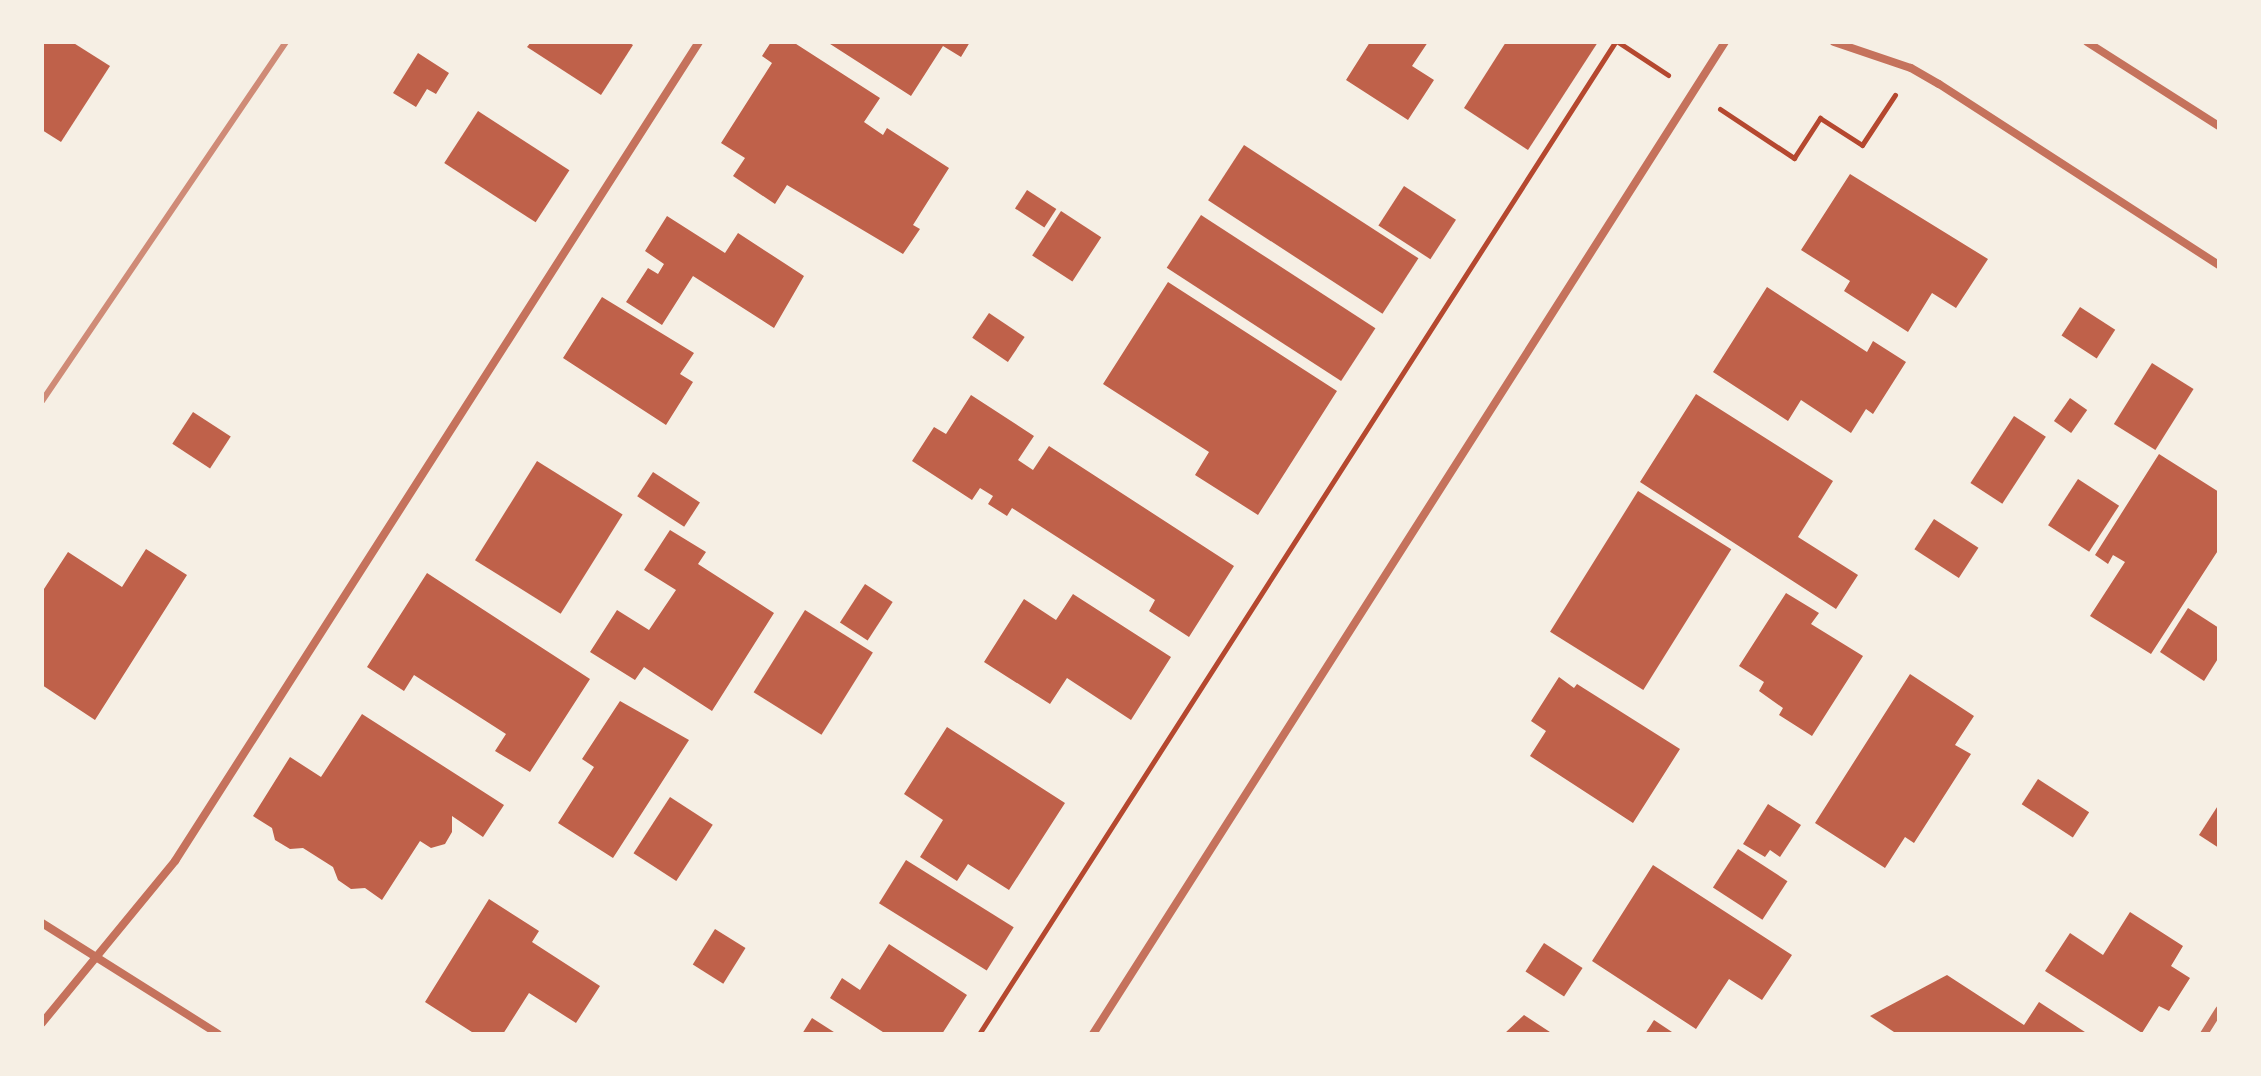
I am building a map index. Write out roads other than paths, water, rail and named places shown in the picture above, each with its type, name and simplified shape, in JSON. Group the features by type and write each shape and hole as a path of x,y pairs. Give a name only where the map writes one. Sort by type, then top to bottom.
{"street":[{"path":"42,1023 175,861 699,42"},
{"path":"1093,1034 1725,42"},
{"path":"1834,42 1911,68 1939,84 2219,265"},
{"path":"2087,42 2219,126"},
{"path":"42,923 218,1034"},
{"path":"2204,1034 2219,1010"}],"railway":[{"path":"42,401 286,42"}]}
